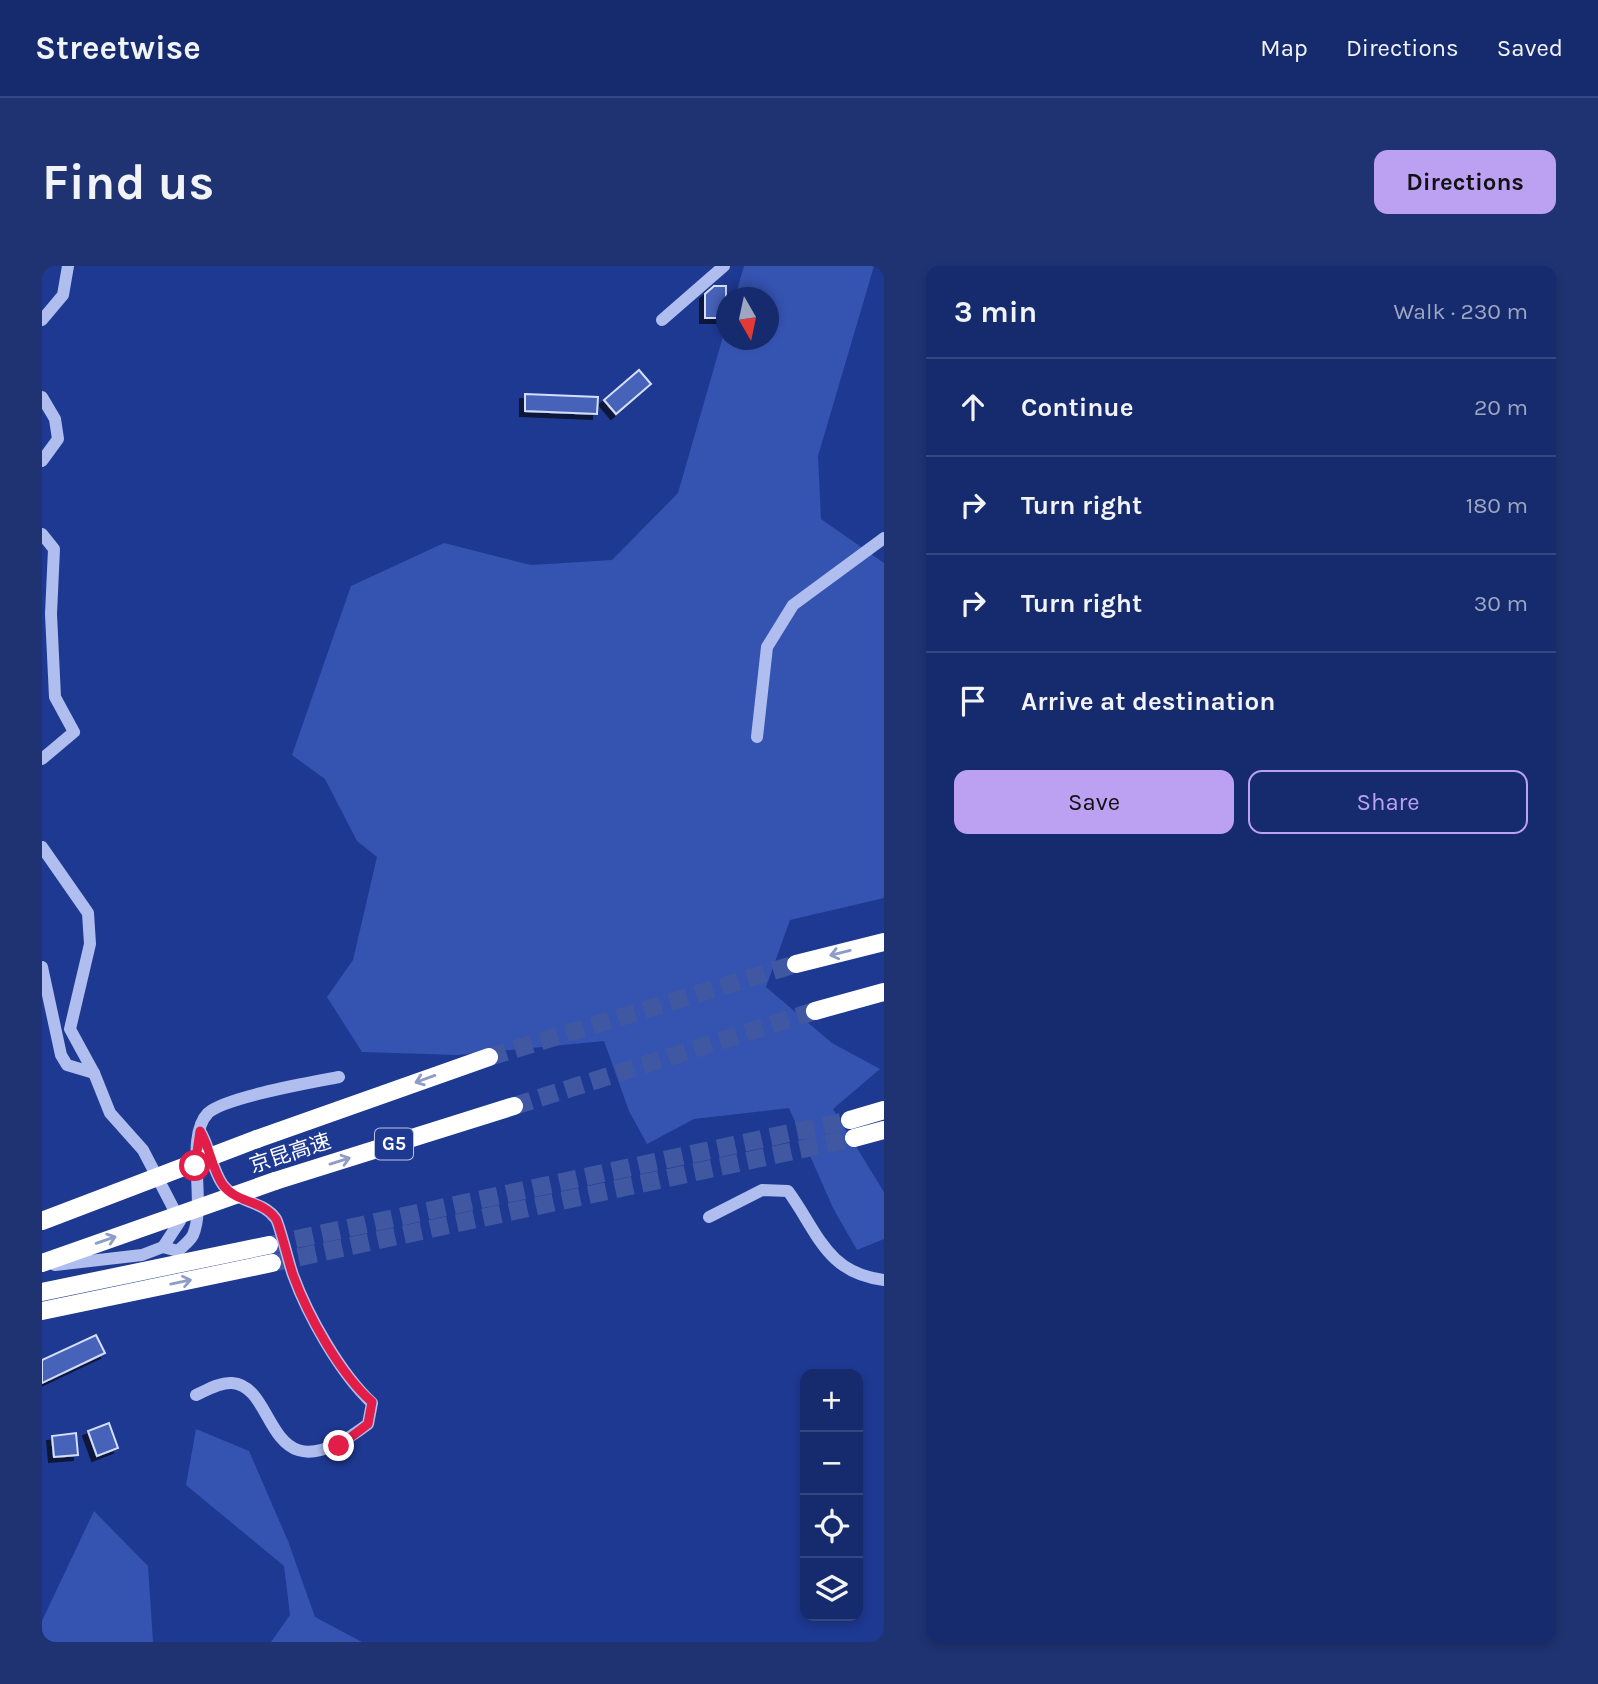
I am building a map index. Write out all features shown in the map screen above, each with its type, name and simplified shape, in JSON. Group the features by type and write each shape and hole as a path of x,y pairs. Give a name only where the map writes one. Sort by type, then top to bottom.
{"highway":[{"path":"796,964 884,942"},
{"path":"815,1011 884,992"},
{"name":"京昆高速","path":"42,1221 257,1139 489,1057"},
{"name":"京昆高速","path":"42,1266 275,1181 513,1106"},
{"path":"849,1119 884,1110"},
{"path":"854,1138 884,1130"},
{"path":"42,1292 269,1245"},
{"path":"42,1311 272,1263"}],"street":[{"path":"42,320 64,295 68,266"},
{"path":"662,320 724,266"},
{"path":"42,397 55,419 58,439 42,461"},
{"path":"42,534 54,549 51,614 55,697 74,732 42,759"},
{"path":"757,737 767,647 793,605 884,538"},
{"path":"42,847 88,913 90,944 70,1029 94,1073 110,1113 144,1150 180,1221 163,1247"},
{"path":"42,967 61,1055 67,1066 94,1073"},
{"path":"42,1266 142,1255 163,1247 178,1251 192,1237 199,1210 195,1166 200,1131 208,1113 236,1100 339,1077"},
{"path":"196,1395 222,1384 235,1382 254,1395 273,1428 287,1443 313,1453 339,1446 368,1424 372,1402 344,1369 300,1294 281,1241 277,1221 264,1206 238,1197 223,1185 209,1144 200,1131"},
{"path":"709,1217 762,1190 788,1191 814,1235 835,1261 860,1275 884,1280"}],"shaded area":[{"path":"744,266 874,266 818,456 821,519 884,563 884,898 790,920 766,987 832,1043 880,1069 833,1109 884,1192 884,1239 857,1250 833,1208 789,1108 694,1119 647,1144 629,1111 604,1041 457,1055 362,1052 327,997 353,960 377,857 357,841 325,779 292,755 351,586 444,543 531,565 612,560 678,493 719,350 779,350 779,287 738,287"},
{"path":"196,1429 249,1451 288,1541 315,1617 362,1642 271,1642 290,1615 284,1566 186,1485"},
{"path":"94,1511 148,1566 153,1642 42,1642 42,1621"}],"building":[{"path":"714,286 726,286 716,287 716,318 705,318 705,294"},
{"path":"639,370 651,384 616,414 604,400"},
{"path":"525,394 598,397 597,414 525,411"},
{"path":"96,1335 105,1353 42,1383 42,1360"},
{"path":"109,1423 118,1448 97,1456 88,1431"},
{"path":"76,1433 78,1455 54,1457 52,1436"}],"tunnel":[{"path":"489,1057 796,964"},
{"path":"514,1106 815,1011"},
{"path":"269,1245 850,1120"},
{"path":"272,1263 854,1138"}],"route":[{"path":"195,1166 200,1131 209,1144 223,1185 238,1197 264,1206 277,1221 281,1241 300,1294 344,1369 372,1402 368,1424 339,1446"}]}
